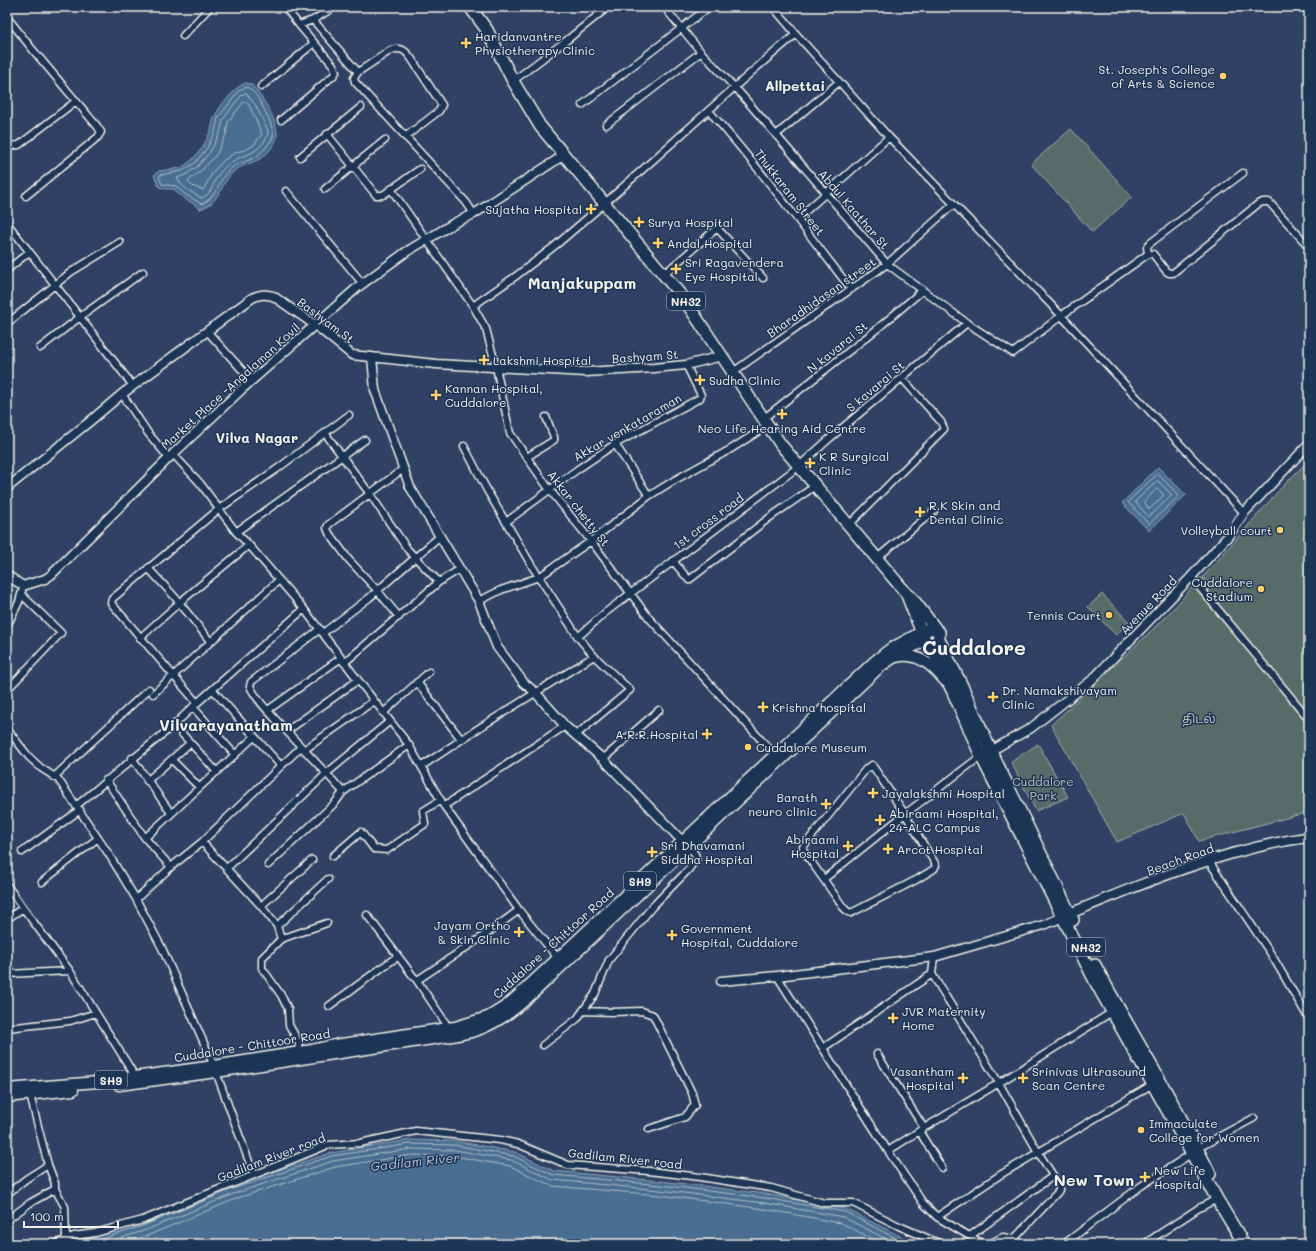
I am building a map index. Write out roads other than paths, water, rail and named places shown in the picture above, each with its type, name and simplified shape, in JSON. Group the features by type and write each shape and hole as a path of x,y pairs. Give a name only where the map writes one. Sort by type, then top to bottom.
{"highway":[{"name":"NH32","path":"470,7 486,30 513,81 540,126 684,299 765,422 798,467 906,593 912,598 981,756 1114,1001 1181,1116 1217,1200 1244,1244"},
{"name":"NH32","path":"906,593 914,616 962,686 1112,1012 1153,1084 1210,1173 1232,1214 1252,1244"}],"main road":[{"path":"914,616 911,630 891,653 900,656 911,656 922,660 933,667 952,690"},
{"name":"Cuddalore - Chittoor Road","path":"7,1097 93,1088 451,1032 488,1018 506,1006 561,961 778,758 871,665 891,653 928,636"},
{"name":"Beach Road","path":"1067,915 1208,860 1280,841 1309,837"},
{"name":"Cuddalore - Chittoor Road","path":"7,1089 98,1082 135,1076 219,1068 335,1045 451,1032"}],"street":[{"path":"183,36 210,7"},
{"path":"281,120 334,76 336,72 333,65 285,7"},
{"path":"299,25 313,20 334,7"},
{"path":"513,81 608,7"},
{"name":"Abdul Kaathar St","path":"664,7 701,52 734,87 887,264 967,323 1013,353 1061,316"},
{"path":"582,105 709,7"},
{"path":"773,7 889,137 1061,316 1244,513"},
{"path":"7,17 101,132 100,135 26,196"},
{"path":"313,20 358,72"},
{"path":"473,306 538,260 605,203 734,87 796,34"},
{"path":"261,87 314,43"},
{"path":"405,137 439,111 442,105 411,58 402,49 397,48 391,50 358,72 354,78 355,82 405,137 466,202 474,214"},
{"path":"606,125 701,52"},
{"path":"776,135 839,82"},
{"path":"7,143 11,146 19,145 76,101"},
{"path":"300,156 361,107"},
{"name":"Thukkaram Street","path":"709,111 774,187 851,289"},
{"path":"327,134 376,195 383,194 420,169"},
{"path":"797,219 889,137"},
{"path":"326,189 385,140"},
{"name":"Market Place -Angalaman Kovil","path":"23,586 45,579 51,575 171,456 252,381 363,284 425,239 474,214 564,155"},
{"path":"1148,254 1147,247 1149,244 1243,173"},
{"name":"Akkar chetty St","path":"390,189 473,306 486,329 510,433 549,489 591,541 648,618 778,758"},
{"path":"286,191 363,284"},
{"path":"1061,316 1148,254 1153,254 1166,271 1172,273 1258,204 1263,202 1269,202 1309,247"},
{"name":"Bharadhidasan street","path":"733,372 887,264 954,204"},
{"path":"7,223 133,386"},
{"path":"664,274 717,228 763,278"},
{"path":"9,322 75,269 120,242"},
{"path":"7,270 29,252"},
{"path":"40,348 143,272"},
{"name":"N kavarai St","path":"479,602 501,590 539,577 591,541 649,496 731,449 922,290"},
{"name":"Bashyam St","path":"7,488 122,394 252,298 259,295 266,294 273,296 316,325 352,355 436,364 586,372 686,365 722,356"},
{"name":"S kavarai St","path":"798,467 967,323"},
{"path":"207,331 252,381"},
{"path":"372,357 375,390 410,487 479,602 497,647 524,683 535,692 565,726 603,759 695,854 696,859 690,869 652,907 609,960 595,994 577,1019 544,1045"},
{"name":"Akkar venkataraman","path":"506,522 549,489 615,444 700,398 701,395 686,365"},
{"path":"849,525 944,429 942,422 902,378"},
{"path":"122,394 148,433 196,479 236,532 249,545 322,631 343,661 409,745 443,803 519,910 561,961"},
{"path":"235,755 172,675 111,603 112,599 219,509 277,469 349,415"},
{"path":"527,457 554,440 546,417"},
{"path":"325,433 370,494 408,550 439,582"},
{"path":"236,532 365,440"},
{"path":"615,444 649,496"},
{"name":"Avenue Road","path":"981,756 1031,728 1092,680 1191,577 1230,534 1244,513 1309,444"},
{"path":"464,446 479,477 539,577 578,637 594,656 630,690 576,735"},
{"name":"1st cross road","path":"578,637 606,612 798,467"},
{"path":"399,617 377,590 349,560 327,528 328,525 403,469"},
{"path":"673,561 689,580 769,518 815,486"},
{"path":"877,558 934,511"},
{"path":"343,792 327,773 286,731 251,690 251,682 377,590 440,536"},
{"path":"140,638 179,603 249,545"},
{"path":"148,568 210,641"},
{"path":"268,710 343,661 399,617 439,582 460,569"},
{"path":"7,575 23,586 22,595 7,626"},
{"path":"1191,577 1309,719"},
{"path":"54,777 279,580"},
{"path":"7,690 61,633 22,595"},
{"path":"22,852 78,808 106,780 174,724 304,609"},
{"path":"422,766 461,739 594,656"},
{"path":"383,713 429,672"},
{"path":"286,731 358,680"},
{"path":"417,682 461,739"},
{"path":"213,690 281,766"},
{"path":"136,899 171,866 202,842 281,766 303,748 374,701"},
{"path":"603,759 659,710"},
{"path":"227,868 327,773 390,721"},
{"path":"174,724 217,772"},
{"path":"333,856 361,832 374,849 387,850 425,824 423,811 443,803 565,726"},
{"path":"7,729 29,757 40,768 58,779 98,838 136,899 162,948 219,1068 254,1175"},
{"path":"145,838 254,737"},
{"path":"148,781 190,743"},
{"path":"268,865 335,803 343,792 409,745"},
{"path":"824,879 905,814 981,756"},
{"path":"132,758 171,813"},
{"path":"172,760 199,787"},
{"path":"872,765 905,814 936,865 934,869 851,913 848,912 843,907 803,847 866,769 872,765"},
{"path":"106,780 145,838 171,866"},
{"path":"42,882 98,838"},
{"path":"202,842 261,906 277,926 281,939"},
{"path":"261,906 312,860"},
{"path":"1208,860 1271,954 1309,1019"},
{"path":"277,926 328,879"},
{"path":"7,885 70,971 135,1076"},
{"path":"7,919 23,908"},
{"path":"416,979 423,977 519,910"},
{"path":"367,915 416,979 451,1032"},
{"path":"721,981 777,976 934,957 1044,925 1067,915"},
{"path":"298,1052 299,1043 289,1025 288,1009 281,995 262,968 262,958 281,939 327,923"},
{"path":"329,1006 398,956"},
{"path":"934,957 932,974 999,1083 1038,1152 1060,1185 1059,1190 1014,1239"},
{"path":"7,966 10,974 70,971"},
{"path":"823,1048 932,974"},
{"path":"777,976 888,1151 923,1203 937,1217 983,1244"},
{"path":"583,1011 642,1011 653,1015 692,1093 695,1105 685,1117 650,1129"},
{"path":"888,1151 1112,1012"},
{"path":"7,1028 70,1021 96,1013"},
{"path":"877,1054 922,1129 942,1168"},
{"path":"937,1217 959,1201 1038,1152 1153,1084"},
{"path":"30,1095 48,1166 55,1183 55,1189 65,1208 66,1239"},
{"path":"1064,1244 1141,1186 1195,1151 1254,1118"},
{"name":"Gadilam River road","path":"55,1244 74,1236 95,1234 143,1220 328,1146 360,1143 416,1131 464,1135 518,1144 568,1165 649,1170 771,1188 824,1202 854,1204 941,1244"},
{"path":"7,1194 26,1179 48,1166"},
{"path":"970,1236 1053,1176"},
{"path":"7,1220 55,1189"},
{"path":"1144,1244 1187,1215 1217,1200"},
{"path":"989,1244 1003,1236 1014,1239 1019,1244"}],"water":[{"path":"245,83 251,84 268,108 275,123 277,138 266,154 260,159 239,168 232,173 215,199 206,207 200,209 174,189 159,187 154,175 159,171 181,168 192,160 203,147 211,130 214,117 223,103 237,88"},
{"path":"1158,467 1186,495 1149,531 1122,503"},
{"name":"Gadilam River","path":"410,1140 455,1141 515,1152 554,1171 661,1181 766,1194 846,1209 916,1244 74,1244 143,1222 233,1184 331,1153"}],"place":[{"name":"Haridanvantre Physiotherapy Clinic","path":"466,43"},
{"name":"St. Joseph's College of Arts & Science","path":"1223,76"},
{"name":"Sujatha Hospital","path":"591,209"},
{"name":"Surya Hospital","path":"639,222"},
{"name":"Andal Hospital","path":"658,243"},
{"name":"Sri Ragavendera Eye Hospital","path":"676,269"},
{"name":"Lakshmi Hospital","path":"484,360"},
{"name":"Sudha Clinic","path":"700,380"},
{"name":"Kannan Hospital, Cuddalore","path":"436,395"},
{"name":"Neo Life Hearing Aid Centre","path":"782,414"},
{"name":"K R Surgical Clinic","path":"810,463"},
{"name":"R.K Skin and Dental Clinic","path":"920,512"},
{"name":"Volleyball court","path":"1280,530"},
{"name":"Cuddalore Stadium","path":"1261,589"},
{"name":"Tennis Court","path":"1109,615"},
{"name":"Dr. Namakshivayam Clinic","path":"993,697"},
{"name":"Krishna hospital","path":"763,707"},
{"name":"A.R.R.Hospital","path":"707,734"},
{"name":"Cuddalore Museum","path":"748,747"},
{"name":"Jayalakshmi Hospital","path":"873,793"},
{"name":"Barath neuro clinic","path":"826,804"},
{"name":"Abiraami Hospital, 24-ALC Campus","path":"880,820"},
{"name":"Abiraami Hospital","path":"848,846"},
{"name":"Arcot Hospital","path":"888,849"},
{"name":"Sri Dhavamani Siddha Hospital","path":"652,852"},
{"name":"Jayam Ortho & Skin Clinic","path":"519,932"},
{"name":"Government Hospital, Cuddalore","path":"672,935"},
{"name":"JVR Maternity Home","path":"893,1018"},
{"name":"Vasantham Hospital","path":"963,1078"},
{"name":"Srinivas Ultrasound Scan Centre","path":"1023,1078"},
{"name":"Immaculate College for Women","path":"1141,1130"},
{"name":"New Life Hospital","path":"1145,1177"}],"district":[{"name":"Allpettai","path":"795,85"},
{"name":"Manjakuppam","path":"582,282"},
{"name":"Vilva Nagar","path":"257,437"},
{"name":"Cuddalore","path":"974,647"},
{"name":"Vilvarayanatham","path":"226,724"},
{"name":"New Town","path":"1094,1179"}],"park label":[{"name":"திடல்","path":"1199,718"},
{"name":"Cuddalore Park","path":"1043,788"}]}
